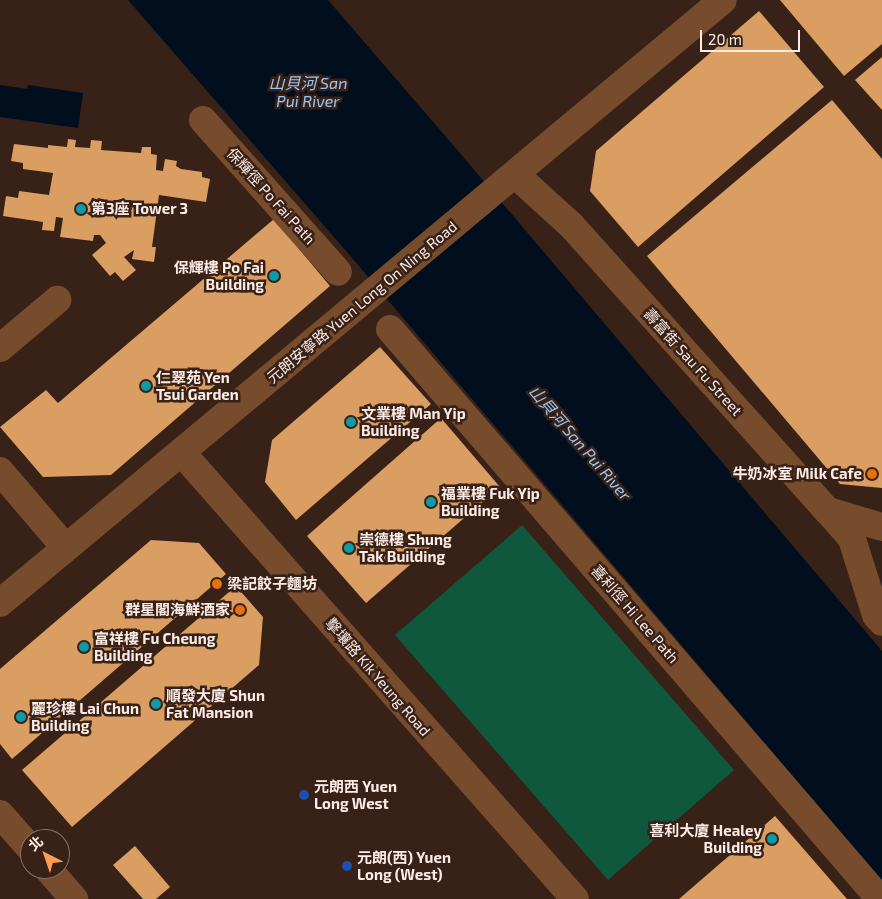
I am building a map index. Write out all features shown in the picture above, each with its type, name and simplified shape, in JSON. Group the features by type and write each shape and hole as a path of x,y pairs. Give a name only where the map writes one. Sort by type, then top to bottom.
{"street":[{"name":"元朗安寧路 Yuen Long On Ning Road","path":"0,603 512,178 723,0"},
{"name":"保輝徑 Po Fai Path","path":"203,120 338,272"},
{"name":"壽富街 Sau Fu Street","path":"512,178 571,225 852,539 876,616 882,622"},
{"path":"0,348 57,300"},
{"name":"喜利徑 Hi Lee Path","path":"390,329 880,899"},
{"name":"擊壤路 Kik Yeung Road","path":"182,453 575,899"},
{"path":"0,472 66,547"},
{"path":"828,511 882,527"},
{"path":"0,814 20,837"},
{"path":"57,879 74,899"}],"green space":[{"path":"522,525 734,770 608,880 395,635"}],"water":[{"name":"山貝河 San Pui River","path":"128,0 328,0 459,152 882,651 882,881 347,252"},
{"path":"0,85 27,89 28,85 83,93 78,128 0,117"}],"building":[{"path":"780,0 882,0 882,44 844,76"},
{"path":"759,11 824,87 638,247 590,191 596,151"},
{"path":"882,57 882,110 855,80"},
{"path":"832,100 882,159 882,488 840,484 647,256"},
{"name":"第3座 Tower 3","path":"68,139 76,140 75,147 90,148 91,140 102,141 101,150 141,153 142,147 151,147 151,154 157,155 156,170 163,171 165,159 177,161 176,166 181,169 202,172 202,177 210,179 206,202 159,195 152,247 156,247 154,262 132,259 134,250 124,257 136,270 123,281 115,272 110,276 92,255 106,243 100,235 94,235 93,241 60,237 63,218 56,217 54,231 42,230 43,222 3,216 6,196 18,198 19,191 49,195 53,173 23,169 23,163 11,161 14,144 48,148 48,145 67,147"},
{"path":"274,219 330,286 111,475 43,477 0,427 46,390 58,403"},
{"name":"文業樓 Man Yip Building","path":"380,347 431,404 296,520 265,482 272,440"},
{"path":"441,418 500,487 366,603 307,536"},
{"name":"富祥樓 Fu Cheung Building","path":"151,540 199,543 226,574 12,759 0,744 0,669"},
{"name":"順發大廈 Shun Fat Mansion","path":"236,586 263,617 259,665 72,827 22,770"},
{"name":"喜利大廈 Healey Building","path":"775,816 847,899 679,899"},
{"path":"135,846 170,887 156,899 143,899 113,865"}],"place":[{"name":"第3座 Tower 3","path":"81,209"},
{"name":"保輝樓 Po Fai Building","path":"274,276"},
{"name":"仁翠苑 Yen Tsui Garden","path":"146,386"},
{"name":"文業樓 Man Yip Building","path":"351,422"},
{"name":"牛奶冰室 Milk Cafe","path":"872,474"},
{"name":"福業樓 Fuk Yip Building","path":"431,502"},
{"name":"崇德樓 Shung Tak Building","path":"349,548"},
{"name":"梁記餃子麵坊","path":"217,584"},
{"name":"群星閣海鮮酒家","path":"240,610"},
{"name":"富祥樓 Fu Cheung Building","path":"84,647"},
{"name":"順發大廈 Shun Fat Mansion","path":"156,704"},
{"name":"麗珍樓 Lai Chun Building","path":"21,717"},
{"name":"元朗西 Yuen Long West","path":"304,795"},
{"name":"喜利大廈 Healey Building","path":"772,839"},
{"name":"元朗(西) Yuen Long (West)","path":"347,866"}]}
